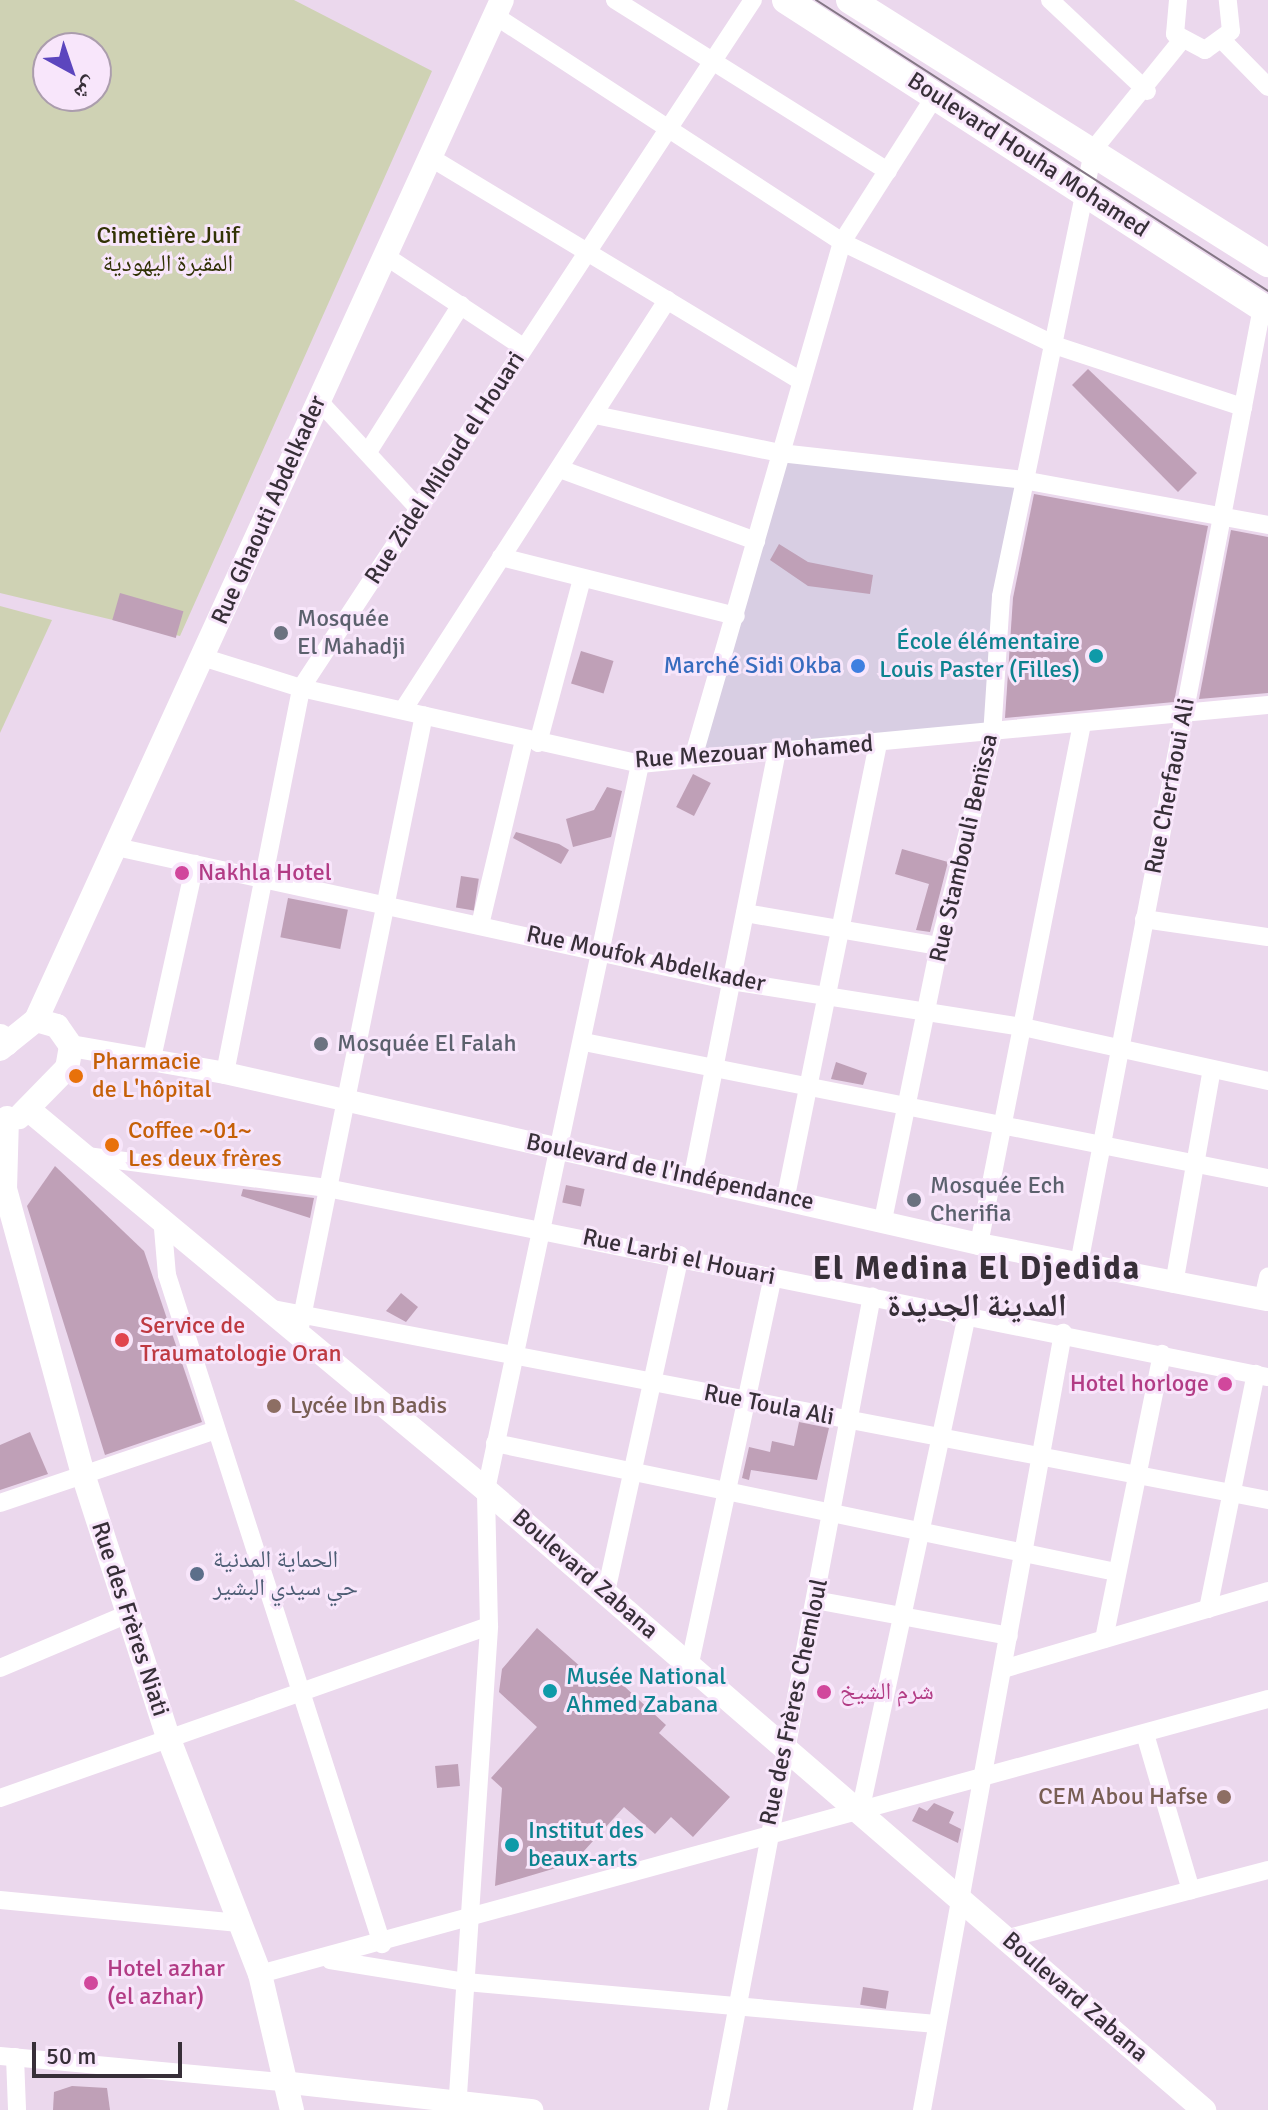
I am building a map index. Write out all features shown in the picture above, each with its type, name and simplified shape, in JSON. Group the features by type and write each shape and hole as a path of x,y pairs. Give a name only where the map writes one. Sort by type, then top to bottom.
{"main road":[{"name":"Boulevard Houha Mohamed","path":"786,0 1088,191 1265,309"},
{"name":"Boulevard Houha Mohamed","path":"850,0 1093,150 1268,263"},
{"name":"Rue Ghaouti Abdelkader","path":"36,1020 121,848 202,657 498,8"},
{"path":"2,1043 36,1020 57,1026 71,1046 67,1068 12,1115"},
{"name":"Boulevard Zabana","path":"12,1115 87,1156 271,1308 300,1325 486,1490 786,1745 1204,2110"},
{"name":"Rue des Frères Niati","path":"12,1115 2,1198 83,1474 168,1737 260,1974 291,2083 292,2110"}],"street":[{"path":"615,0 888,171"},
{"name":"Rue Zidel Miloud el Houari","path":"225,1073 266,880 301,688 585,251 753,0"},
{"path":"1050,0 1147,91"},
{"path":"1178,0 1171,24 1181,41 1205,50 1224,42 1234,16 1228,0"},
{"path":"498,8 842,242 1057,346 1243,407"},
{"path":"1093,150 1147,91 1181,41"},
{"path":"1224,42 1268,87"},
{"path":"693,758 842,242 935,96"},
{"name":"Rue Stambouli Benïssa","path":"883,1220 939,946 992,736 1001,596 1023,480 1057,346 1088,191 1093,150"},
{"path":"428,156 801,381"},
{"path":"387,257 523,347"},
{"path":"403,710 667,300"},
{"path":"368,452 461,305"},
{"name":"Rue Cherfaoui Ali","path":"1079,1264 1243,407 1265,309"},
{"path":"318,400 419,509"},
{"path":"595,415 780,453 1023,480 1268,525"},
{"path":"560,469 756,541"},
{"path":"501,557 736,616"},
{"path":"480,925 531,742 582,579"},
{"name":"Rue Mezouar Mohamed","path":"202,657 301,688 640,764 992,736 1268,705"},
{"path":"300,1325 424,715"},
{"path":"979,1244 1082,724"},
{"path":"786,1196 878,744"},
{"path":"693,1175 777,752"},
{"path":"457,2107 489,1626 486,1490 543,1230 557,1149 604,950 640,764"},
{"name":"Rue Moufok Abdelkader","path":"121,848 604,950 731,981 827,992 1023,1027 1268,1081"},
{"path":"152,1058 195,864"},
{"path":"745,913 939,946"},
{"path":"1144,919 1268,937"},
{"path":"584,1042 810,1082 908,1104 1101,1140 1268,1178"},
{"name":"Boulevard de l'Indépendance","path":"71,1046 225,1073 557,1149 786,1196 979,1244 1265,1300"},
{"path":"1174,1284 1212,1069"},
{"name":"Rue Larbi el Houari","path":"87,1156 327,1188 680,1255 773,1277 1262,1375"},
{"path":"162,1217 167,1275 382,1944"},
{"path":"606,1592 635,1472 680,1255"},
{"path":"690,1663 773,1277"},
{"path":"1265,1300 1268,1277"},
{"name":"Rue des Frères Chemloul","path":"718,2110 766,1832 832,1515 872,1296"},
{"path":"860,1812 924,1534 967,1315"},
{"name":"Rue Toula Ali","path":"300,1325 513,1358 1268,1500"},
{"path":"922,2110 958,1896 1003,1669 1063,1333"},
{"path":"1104,1639 1133,1474 1162,1354"},
{"path":"1208,1609 1231,1493 1262,1375"},
{"path":"0,1503 216,1430"},
{"path":"495,1443 1116,1572"},
{"path":"1003,1669 1268,1591"},
{"path":"815,1600 1009,1636"},
{"path":"0,1668 128,1614"},
{"path":"0,1798 298,1690 489,1626"},
{"path":"260,1974 469,1922 766,1832 860,1812 979,1781 1268,1699"},
{"path":"1145,1734 1191,1890"},
{"path":"1009,1938 1268,1870"},
{"path":"0,1900 239,1923"},
{"path":"323,1959 466,1982 739,2002 936,2024"},
{"path":"17,2110 8,2057 291,2083 457,2107 532,2110"}],"shaded area":[{"name":"Marché Sidi Okba","path":"780,453 1023,480 992,736 693,758"}],"green space":[{"name":"Cimetière Juif المقبرة اليهودية","path":"0,0 294,0 432,71 180,636 0,593"},
{"path":"0,606 52,620 0,733"}],"building":[{"path":"1088,369 1197,473 1178,492 1072,385"},
{"name":"École élémentaire Louis Paster (Filles)","path":"1034,494 1208,526 1174,702 1005,718 1013,598"},
{"path":"1231,530 1268,537 1268,693 1199,699"},
{"path":"779,544 808,562 873,575 870,594 808,586 770,560"},
{"path":"120,593 183,611 176,638 112,620"},
{"path":"581,651 614,661 604,693 571,684"},
{"path":"693,774 711,783 694,816 676,807"},
{"path":"607,787 622,791 611,837 573,847 566,819 594,810"},
{"path":"516,832 559,844 569,850 561,864 513,838"},
{"path":"902,849 948,862 930,932 916,930 929,884 895,874"},
{"path":"461,876 479,879 474,910 456,908"},
{"path":"288,898 348,910 340,949 280,937"},
{"path":"836,1062 867,1073 863,1085 831,1079"},
{"name":"Service de Traumatologie Oran","path":"55,1166 144,1251 202,1422 105,1455 27,1206"},
{"path":"566,1185 585,1189 581,1207 562,1203"},
{"path":"243,1189 314,1198 310,1218 241,1196"},
{"path":"401,1293 418,1307 406,1322 386,1311"},
{"path":"799,1422 829,1428 817,1480 751,1470 749,1480 742,1478 749,1447 770,1452 772,1441 794,1446"},
{"path":"30,1432 48,1474 0,1490 0,1445"},
{"path":"537,1628 601,1685 611,1674 666,1725 659,1733 730,1797 693,1837 671,1817 655,1834 624,1807 573,1863 495,1886 502,1788 491,1778 537,1727 499,1692 502,1669"},
{"path":"458,1764 460,1786 437,1788 435,1766"},
{"path":"934,1803 954,1812 949,1823 961,1829 958,1843 912,1821 919,1807 927,1811"},
{"path":"863,1987 889,1991 886,2009 860,2005"},
{"path":"72,2086 107,2088 110,2110 53,2110 54,2092"}],"tram line":[{"path":"816,0 1268,291"}],"place":[{"name":"Mosquée El Mahadji","path":"281,633"},
{"name":"École élémentaire Louis Paster (Filles)","path":"1096,656"},
{"name":"Marché Sidi Okba","path":"858,666"},
{"name":"Nakhla Hotel","path":"182,873"},
{"name":"Mosquée El Falah","path":"321,1044"},
{"name":"Pharmacie de L'hôpital","path":"76,1076"},
{"name":"Coffee ~01~ Les deux frères","path":"112,1145"},
{"name":"Mosquée Ech Cherifia","path":"914,1200"},
{"name":"Service de Traumatologie Oran","path":"122,1340"},
{"name":"Hotel horloge","path":"1225,1384"},
{"name":"Lycée Ibn Badis","path":"274,1406"},
{"name":"الحماية المدنية حي سيدي البشير","path":"197,1574"},
{"name":"Musée National Ahmed Zabana","path":"550,1691"},
{"name":"شرم الشيخ","path":"824,1692"},
{"name":"CEM Abou Hafse","path":"1224,1797"},
{"name":"Institut des beaux-arts","path":"512,1845"},
{"name":"Hotel azhar (el azhar)","path":"91,1983"}],"district":[{"name":"El Medina El Djedida المدينة الجديدة","path":"977,1288"}]}
